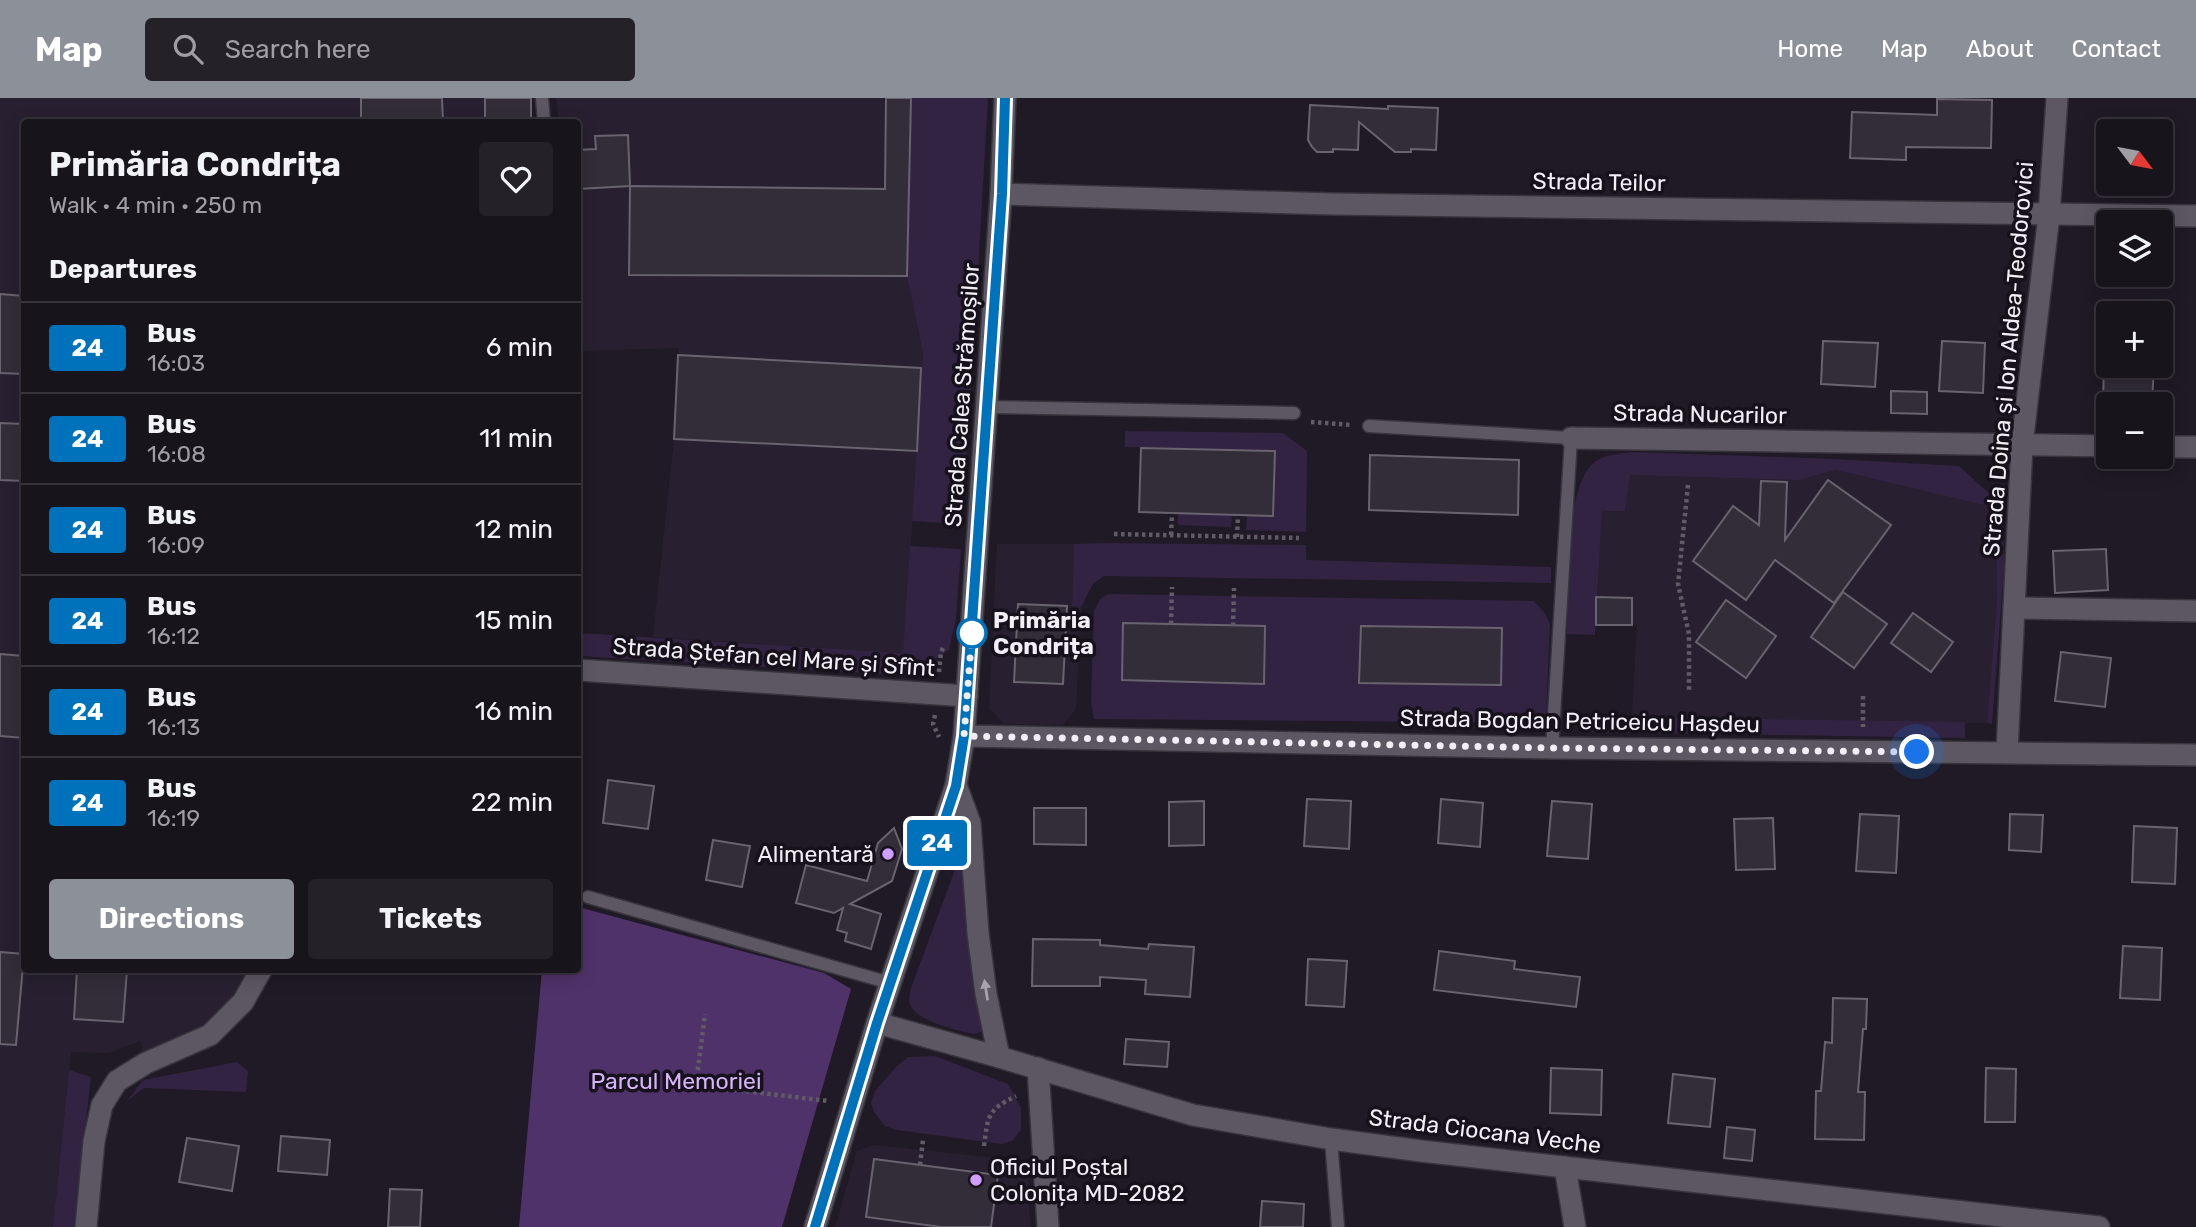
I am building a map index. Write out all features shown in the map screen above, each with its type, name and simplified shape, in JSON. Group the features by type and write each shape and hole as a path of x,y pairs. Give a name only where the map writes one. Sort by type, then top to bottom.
{"street":[{"name":"Strada Calea Strămoșilor","path":"964,736 1002,194 1005,98"},
{"name":"Strada Doina și Ion Aldea-Teodorovici","path":"2007,752 2022,445 2049,215 2057,98"},
{"name":"Strada Teilor","path":"1002,194 1332,204 2196,216"},
{"name":"Strada Nucarilor","path":"1571,438 2096,446"},
{"path":"2173,447 2196,447"},
{"path":"2014,608 2196,611"},
{"name":"Strada Ștefan cel Mare și Sfînt","path":"581,670 967,696"},
{"name":"Strada Bogdan Petriceicu Hașdeu","path":"964,736 1552,748 2196,755"},
{"path":"815,1227 890,982 956,786 964,736"},
{"path":"956,786 970,823 978,933 986,994 999,1057"},
{"path":"86,1227 94,1141 102,1105 117,1081 146,1063 210,1035 243,1002 259,973"},
{"name":"Strada Ciocana Veche","path":"877,1023 999,1057 1038,1077 1194,1115 1331,1139 2099,1227"},
{"path":"1038,1077 1048,1227"},
{"path":"1565,1167 1575,1227"}],"lane":[{"path":"542,98 544,119"},
{"path":"987,407 1294,413"},
{"name":"Strada Nucarilor","path":"1369,426 1571,438"},
{"path":"1552,748 1571,438"},
{"path":"588,897 890,982"},
{"path":"1331,1139 1338,1227"}],"path":[{"path":"1294,413 1312,423 1369,426"},
{"path":"1688,485 1678,584 1689,634 1689,691"},
{"path":"1171,535 1172,513"},
{"path":"1237,537 1238,515"},
{"path":"1114,534 1299,538"},
{"path":"1171,624 1172,587"},
{"path":"1233,626 1234,588"},
{"path":"940,749 939,736 933,724 941,652 947,640"},
{"path":"1863,696 1863,751"},
{"path":"696,1084 705,1014"},
{"path":"984,1146 992,1109 1038,1077"},
{"path":"670,1082 828,1101"},
{"path":"824,1114 832,1088"},
{"path":"920,1165 923,1140"}],"shaded area":[{"path":"0,98 531,98 531,119 21,119 21,973 245,973 231,999 200,1029 143,1052 141,1041 109,1053 71,1052 53,1227 0,1227"},
{"path":"556,98 911,98 907,276 923,353 904,653 653,637 674,439 679,348 581,351 581,119 559,119"},
{"path":"911,98 988,98 961,524 912,521 923,353 907,276"},
{"path":"1125,431 1283,433 1307,451 1306,532 1246,530 1247,515 1274,451 1125,447"},
{"path":"1631,452 1959,466 2002,505 2004,568 1992,724 1987,723 1997,600 1996,508 1836,470 1799,480 1630,475 1625,511 1602,511 1595,635 1567,634 1572,521 1582,479 1591,465 1599,459"},
{"path":"1836,470 1996,508 1997,600 1987,723 1632,717 1637,625 1596,625 1602,511 1630,475 1799,480"},
{"path":"1178,513 1232,515 1231,527 1178,525"},
{"path":"997,544 1074,544 1072,605 1081,607 1076,709 1063,725 1005,724 989,709"},
{"path":"1074,544 1306,545 1306,560 1551,567 1551,583 1104,576 1093,584 1081,607 1072,606"},
{"path":"910,546 961,549 956,619 949,650 927,665 902,675 581,656 581,633 903,653"},
{"path":"1108,594 1534,601 1550,624 1546,719 1541,723 1094,719 1091,702 1094,611 1100,599"},
{"path":"1592,713 1632,717 1965,722 1965,738 1584,732 1577,728"},
{"path":"963,848 983,1028 981,1032 974,1034 928,1020 914,1010 909,1000 911,988"},
{"path":"935,1056 1008,1084 1021,1108 1021,1130 1012,1141 1002,1144 896,1130 885,1126 874,1112 871,1103 875,1091 908,1057"},
{"path":"237,1062 248,1071 246,1092 144,1088 127,1101 143,1080"},
{"path":"69,1070 91,1077 74,1227 53,1227"},
{"path":"874,1145 1015,1160 1028,1171 1030,1227 835,1227 857,1151"}],"green space":[{"name":"Parcul Memoriei","path":"581,908 824,973 851,989 782,1227 519,1227 542,973 581,973"}],"building":[{"path":"361,98 442,98 443,119 361,119"},
{"path":"485,98 531,98 531,119 485,119"},
{"path":"886,98 911,98 907,276 629,275 630,186 885,189"},
{"path":"1937,99 1992,100 1991,148 1906,147 1906,160 1850,158 1852,112 1937,115"},
{"path":"1310,105 1388,109 1388,106 1438,108 1436,150 1411,149 1411,152 1395,152 1359,122 1358,150 1333,149 1333,152 1317,152 1308,140"},
{"path":"628,135 630,186 581,189 581,150 596,149 595,136"},
{"path":"0,294 21,296 21,374 0,373"},
{"path":"1823,341 1878,343 1875,387 1821,384"},
{"path":"1942,341 1985,343 1983,393 1939,391"},
{"path":"678,355 921,368 917,451 674,439"},
{"path":"2104,378 2153,378 2153,392 2103,392"},
{"path":"1891,391 1927,392 1927,414 1891,413"},
{"path":"0,423 21,424 21,481 0,480"},
{"path":"1141,448 1275,451 1273,516 1139,512"},
{"path":"1370,455 1519,460 1518,515 1369,510"},
{"path":"1828,480 1891,525 1834,603 1775,560 1746,600 1693,561 1733,506 1759,525 1761,481 1787,482 1785,540"},
{"path":"2106,549 2108,590 2055,593 2053,551"},
{"path":"1843,592 1887,624 1854,668 1811,637"},
{"path":"1596,597 1632,598 1632,625 1596,625"},
{"path":"1726,600 1776,636 1746,678 1696,642"},
{"path":"1018,604 1067,606 1063,684 1014,682"},
{"path":"1913,613 1953,642 1931,672 1891,643"},
{"path":"1123,623 1265,626 1264,684 1122,680"},
{"path":"1361,626 1502,628 1501,685 1359,683"},
{"path":"2061,652 2111,658 2105,707 2055,701"},
{"path":"0,654 21,656 21,738 0,736"},
{"path":"608,780 654,786 648,829 603,823"},
{"path":"1307,799 1351,801 1349,849 1304,846"},
{"path":"1441,799 1483,803 1480,847 1438,843"},
{"path":"1204,801 1204,845 1169,846 1169,802"},
{"path":"1552,801 1592,804 1588,859 1547,856"},
{"path":"1034,808 1086,808 1086,845 1034,844"},
{"path":"1860,814 1899,816 1896,873 1856,871"},
{"path":"2010,814 2043,815 2041,852 2009,850"},
{"path":"1773,818 1775,869 1736,870 1734,819"},
{"path":"2134,826 2177,828 2175,884 2132,882"},
{"path":"894,828 902,849 892,881 850,904 881,914 871,949 845,941 847,933 837,930 843,908 834,913 796,903 806,865 867,881 878,843"},
{"path":"713,840 750,846 742,887 706,880"},
{"path":"1033,939 1100,940 1100,945 1148,949 1149,944 1194,947 1190,997 1145,994 1146,980 1100,977 1100,986 1032,986"},
{"path":"2123,946 2162,948 2160,1000 2120,998"},
{"path":"1439,951 1515,961 1514,969 1580,977 1576,1007 1434,990"},
{"path":"0,952 21,954 22,973 16,1045 0,1044"},
{"path":"1308,959 1347,961 1344,1007 1306,1005"},
{"path":"77,973 127,973 123,1022 74,1019"},
{"path":"1833,998 1867,999 1858,1092 1865,1092 1864,1140 1815,1139 1816,1091 1821,1091 1825,1042 1832,1043"},
{"path":"1126,1039 1169,1042 1167,1067 1124,1064"},
{"path":"1551,1068 1602,1070 1601,1115 1550,1113"},
{"path":"1986,1068 2016,1069 2015,1122 1985,1122"},
{"path":"1673,1074 1715,1079 1710,1127 1668,1123"},
{"path":"1727,1127 1755,1130 1752,1161 1724,1158"},
{"path":"281,1136 330,1140 327,1175 278,1171"},
{"path":"187,1138 239,1146 232,1191 179,1182"},
{"path":"874,1159 998,1175 991,1227 941,1227 866,1217"},
{"path":"390,1189 422,1190 420,1227 388,1227"},
{"path":"1262,1201 1304,1204 1303,1227 1260,1227"}],"bus line":[{"name":"24","path":"815,1227 877,1023 956,786 964,736 986,434 1002,194 1005,98"}],"place":[{"name":"Primăria Condrița","path":"972,633"},
{"name":"Alimentară","path":"888,854"},
{"name":"Oficiul Poștal Colonița MD-2082","path":"976,1180"}],"route":[{"path":"972,633 964,736 1552,748 1917,752"}]}
